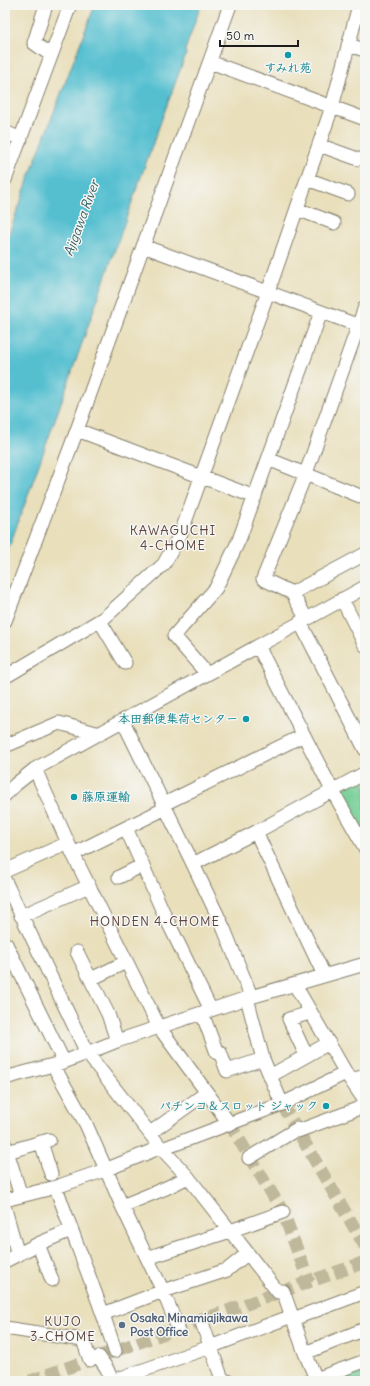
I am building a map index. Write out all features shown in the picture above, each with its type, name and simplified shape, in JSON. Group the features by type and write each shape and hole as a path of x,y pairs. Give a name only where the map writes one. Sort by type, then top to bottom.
{"street":[{"path":"46,5 34,43 50,55"},
{"path":"5,180 50,55 70,5"},
{"path":"5,621 77,430 230,5"},
{"path":"5,677 104,618 164,564 181,533 268,292 332,107 358,5"},
{"path":"348,45 365,50"},
{"path":"210,62 365,119"},
{"path":"5,132 21,139"},
{"path":"319,145 358,160"},
{"path":"307,179 348,194"},
{"path":"297,209 334,223"},
{"path":"143,246 362,327"},
{"path":"365,307 362,327 306,473 263,579 292,593 303,620 365,749"},
{"path":"207,674 174,636 216,588 239,540 321,312"},
{"path":"77,430 255,498"},
{"path":"268,459 365,498"},
{"path":"292,593 365,554"},
{"path":"5,795 16,784 35,770 303,620 365,587"},
{"path":"342,599 365,645"},
{"path":"100,621 125,663"},
{"path":"258,646 332,790 365,848"},
{"path":"123,720 224,929 249,997 263,1059 282,1104"},
{"path":"5,746 60,723 100,734"},
{"path":"5,871 126,828 165,806 304,735"},
{"path":"35,770 70,849 159,1027 229,1123"},
{"path":"193,864 365,773"},
{"path":"126,828 206,1011 217,1053 220,1052 227,1071 263,1059"},
{"path":"256,832 324,975"},
{"path":"119,877 143,865"},
{"path":"5,881 87,1053 162,1149 188,1177 248,1254 280,1292 292,1318 315,1380 365,1361"},
{"path":"21,916 89,886"},
{"path":"5,945 6,944 59,1063 105,1170 163,1291 178,1328"},
{"path":"77,952 108,1014 117,1042"},
{"path":"91,979 126,962"},
{"path":"5,1078 59,1063 249,997 365,964"},
{"path":"295,985 348,1076 365,1101"},
{"path":"306,1055 289,1019 310,1013"},
{"path":"270,1076 329,1043"},
{"path":"5,1200 56,1187 105,1170 159,1148 162,1149 282,1104 348,1076 365,1076"},
{"path":"150,1133 206,1092"},
{"path":"249,1158 297,1130 365,1106"},
{"path":"20,1196 6,1148 45,1141 51,1174"},
{"path":"122,1206 166,1188 188,1177"},
{"path":"56,1187 103,1314 115,1351"},
{"path":"5,1209 18,1255"},
{"path":"147,1258 283,1212"},
{"path":"5,1261 38,1244 71,1230"},
{"path":"38,1244 52,1280"},
{"path":"103,1314 163,1291 227,1270 248,1254"},
{"path":"5,1328 83,1340 95,1358 107,1369 112,1381 365,1292"},
{"path":"201,1320 222,1380 227,1381"},
{"path":"305,1353 365,1329"}],"green space":[{"path":"365,776 365,838 340,796 342,789"},
{"path":"365,1365 365,1381 325,1381"}],"water":[{"name":"Ajigawa River","path":"95,5 201,5 185,50 186,54 5,558 5,245 32,169"}],"tunnel":[{"path":"282,1104 365,1246"},
{"path":"229,1123 283,1212 309,1282"},
{"path":"30,1381 365,1262"}],"place":[{"name":"すみれ苑","path":"288,55"},
{"name":"本田郵便集荷センター","path":"246,719"},
{"name":"藤原運輸","path":"74,797"},
{"name":"パチンコ＆スロット ジャック","path":"326,1106"},
{"name":"Osaka Minamiajikawa Post Office","path":"122,1325"}],"district":[{"name":"KAWAGUCHI 4-CHOME","path":"173,538"},
{"name":"HONDEN 4-CHOME","path":"155,921"},
{"name":"KUJO 3-CHOME","path":"63,1328"}]}
